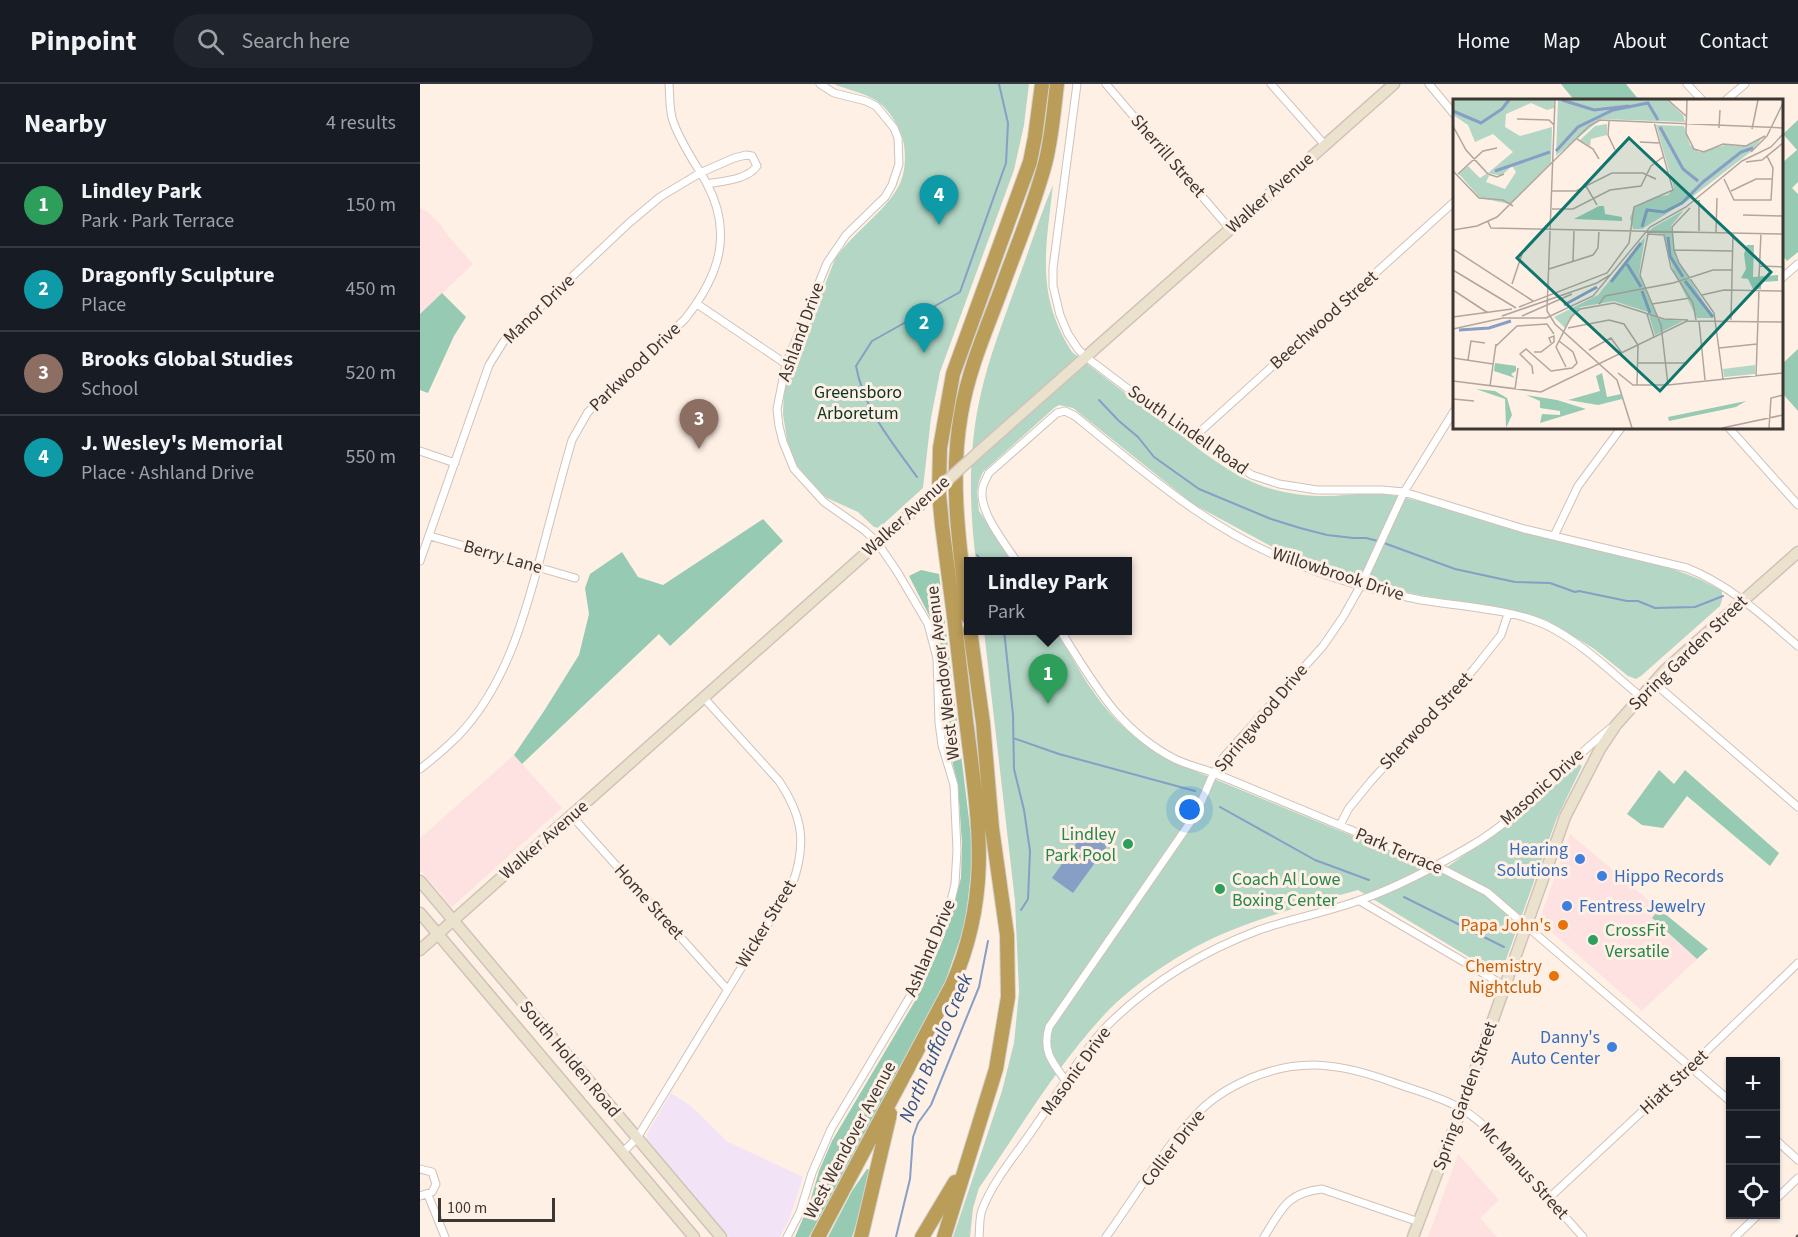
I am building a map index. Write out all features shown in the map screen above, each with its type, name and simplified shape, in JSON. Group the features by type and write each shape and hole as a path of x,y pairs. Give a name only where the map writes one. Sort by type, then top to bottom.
{"highway":[{"name":"West Wendover Avenue","path":"818,1237 952,985 968,945 977,905 980,855 977,814 942,525 939,493 940,448 953,374 1030,162 1042,84"},
{"name":"West Wendover Avenue","path":"964,571 955,488 957,437 961,413 980,343 1009,268 1046,160 1057,84"},
{"name":"West Wendover Avenue","path":"944,1237 996,1070 1003,1035 1009,969 1007,934 992,828 983,723 971,635"},
{"path":"861,1237 897,1092"},
{"path":"922,1237 966,1165"}],"main road":[{"name":"Walker Avenue","path":"420,950 1394,84"},
{"name":"Spring Garden Street","path":"1413,1237 1462,1107 1565,817 1600,749 1616,724 1653,682 1798,552"},
{"name":"South Holden Road","path":"420,881 721,1237"},
{"name":"South Holden Road","path":"420,913 624,1151 694,1237"}],"street":[{"name":"Parkwood Drive","path":"420,769 458,736 476,714 512,650 526,613 572,440 579,426 588,412 669,335 697,304 715,268 722,235 717,207 672,120 669,84"},
{"name":"Ashland Drive","path":"787,1237 800,1212 816,1162 831,1129 921,978 950,909 955,884 957,850 954,785 942,745 937,658 928,624 877,542 824,502 794,469 783,442 777,409 786,364 827,263 846,235 885,197 899,164 898,138 894,128 876,106 866,101 834,93 820,84"},
{"name":"South Lindell Road","path":"1077,84 1053,268 1053,286 1068,334 1086,357 1193,438 1252,475 1279,484 1317,490 1404,492 1524,529 1687,568 1705,575 1752,606 1798,646"},
{"name":"Sherrill Street","path":"1106,84 1230,229"},
{"path":"1271,84 1324,144"},
{"path":"1429,84 1453,112"},
{"path":"1687,84 1701,99"},
{"path":"1726,99 1745,84"},
{"name":"Manor Drive","path":"420,561 489,365 504,341 628,223 660,197 700,173 746,155 752,156 756,161 758,166 754,171 744,176 707,184"},
{"name":"Beechwood Street","path":"1193,438 1453,204"},
{"path":"1783,277 1798,264"},
{"path":"697,304 786,364"},
{"name":"Willowbrook Drive","path":"1015,557 985,509 981,498 982,486 989,473 1057,413 1065,411 1183,502 1212,521 1293,563 1398,595 1508,614 1545,624 1577,643 1640,696"},
{"name":"Springwood Drive","path":"1066,1081 1047,1052 1046,1040 1049,1027 1196,814 1222,759 1323,646 1343,617 1361,585 1404,492 1453,414"},
{"path":"1554,536 1578,486 1620,429"},
{"path":"1730,429 1798,505"},
{"path":"420,451 455,463"},
{"name":"Berry Lane","path":"430,536 575,578"},
{"name":"Sherwood Street","path":"1340,825 1349,808 1372,780 1474,669 1500,635 1508,614"},
{"name":"Park Terrace","path":"1063,635 1105,702 1129,728 1158,749 1177,760 1214,773 1435,865 1487,892 1726,1097"},
{"path":"1653,682 1798,807"},
{"name":"Wicker Street","path":"624,1151 637,1138 792,885 798,869 801,840 795,808 779,781 704,698"},
{"name":"Masonic Drive","path":"979,1237 981,1212 990,1194 1093,1043 1113,1020 1137,1000 1184,966 1224,944 1260,929 1360,901 1387,891 1471,846 1521,810 1586,747 1616,724"},
{"name":"Home Street","path":"571,816 727,989"},
{"path":"1360,901 1505,986"},
{"name":"Hiatt Street","path":"1548,1198 1798,963"},
{"name":"Collier Drive","path":"1106,1237 1176,1137 1196,1114 1217,1096 1270,1070 1305,1064 1341,1066 1462,1107"},
{"name":"Mc Manus Street","path":"1462,1107 1476,1117 1583,1237"},
{"path":"1780,1144 1798,1160"},
{"path":"420,1169 432,1172 436,1180 434,1189 424,1195 445,1237"},
{"path":"1780,1195 1798,1178"},
{"path":"1264,1237 1293,1197 1305,1191 1322,1189 1419,1222"},
{"path":"1735,1237 1755,1219"}],"shaded area":[{"path":"420,208 440,224 473,264 420,314"},
{"path":"514,755 562,808 452,907 420,870 420,838"},
{"path":"1570,834 1659,909 1652,919 1697,959 1642,1011 1539,921"},
{"path":"671,1093 691,1106 728,1142 803,1177 790,1217 780,1237 729,1237 647,1139 647,1134"},
{"path":"1458,1154 1499,1200 1480,1218 1497,1237 1428,1237"}],"green space":[{"name":"Greensboro Arboretum","path":"834,84 1029,84 1024,125 1014,170 940,372 931,418 923,488 879,528 874,527 858,512 827,498 815,488 796,464 787,440 783,414 784,388 835,259 891,198 903,176 905,152 902,137 887,111 872,98"},
{"path":"1561,84 1626,84 1638,99 1573,99"},
{"path":"1798,120 1798,182 1792,188 1798,194 1798,252 1787,261 1783,256 1783,162 1797,150 1783,134"},
{"path":"1053,185 1046,251 1048,291 1060,331 1072,352 1200,450 1245,479 1281,491 1315,496 1391,495 1536,536 1632,557 1680,571 1722,591 1720,606 1636,679 1628,676 1593,648 1546,620 1516,611 1419,595 1375,585 1278,550 1193,504 1073,408 1059,405 983,472 977,492 979,511 1010,557 976,557 971,477 977,414 996,340"},
{"path":"442,293 466,317 454,336 428,393 420,390 420,314"},
{"path":"1798,349 1798,411 1783,394 1783,363"},
{"path":"763,519 783,541 670,646 659,634 522,764 514,755 579,655 589,614 585,588 590,574 622,552 638,577 663,585"},
{"path":"921,570 939,574 971,836 972,865 965,925 945,982 809,1237 795,1237 832,1141 915,1001 930,969 944,937 961,878 962,843 958,786 948,743 940,650 934,625 909,576"},
{"path":"984,635 1058,635 1102,704 1117,721 1142,742 1178,764 1440,872 1524,813 1579,764 1582,766 1556,820 1503,968 1492,971 1358,890 1271,916 1205,942 1143,980 1116,1003 1086,1035 1038,1099 979,1188 973,1208 970,1237 953,1237 1002,1091 1014,1043 1019,992 1015,901"},
{"path":"1659,770 1674,784 1685,770 1779,853 1770,866 1687,796 1663,828 1642,825 1627,814"},
{"path":"1659,909 1708,949 1697,959 1652,918"},
{"path":"867,1169 873,1171 852,1237 828,1237 852,1191"}],"water":[{"path":"1085,831 1107,846 1073,893 1052,878"}],"waterway":[{"name":"North Buffalo Creek","path":"917,477 872,411 865,397 856,366 872,341 960,292 1006,163 1008,123 999,84"},
{"path":"1099,400 1138,437 1154,457 1199,489 1271,519 1300,528 1327,535 1378,541"},
{"path":"1384,543 1455,569 1515,582 1550,583 1575,592 1638,601 1655,608 1695,607 1723,596"},
{"name":"North Buffalo Creek","path":"1005,635 1013,715 1014,769 1024,810 1030,851 1028,899 1021,910"},
{"path":"1013,738 1059,754 1195,791"},
{"path":"1220,807 1315,860 1369,880"},
{"path":"1404,897 1504,947"},
{"name":"North Buffalo Creek","path":"896,1237 910,1179 913,1137 918,1123 931,1105 979,987 988,941"}],"place":[{"name":"J. Wesley's Memorial","path":"939,225"},
{"name":"Dragonfly Sculpture","path":"924,353"},
{"name":"Brooks Global Studies","path":"699,449"},
{"name":"Lindley Park","path":"1048,704"},
{"name":"Lindley Park Pool","path":"1128,844"},
{"name":"Hearing Solutions","path":"1580,859"},
{"name":"Hippo Records","path":"1602,876"},
{"name":"Coach Al Lowe Boxing Center","path":"1220,889"},
{"name":"Fentress Jewelry","path":"1567,906"},
{"name":"Papa John's","path":"1563,925"},
{"name":"CrossFit Versatile","path":"1593,940"},
{"name":"Chemistry Nightclub","path":"1554,976"},
{"name":"Danny's Auto Center","path":"1612,1047"}]}
